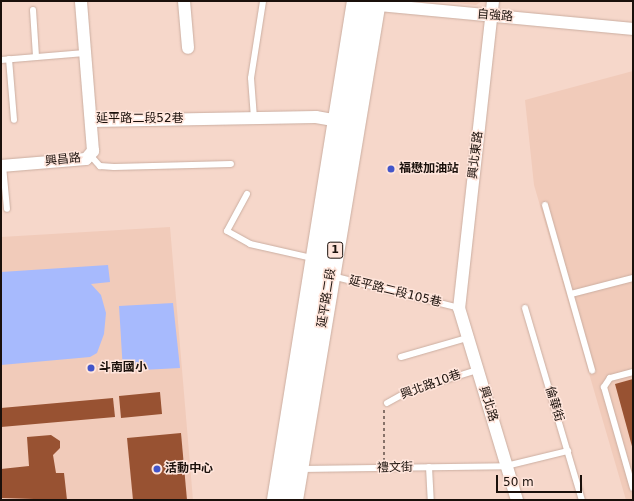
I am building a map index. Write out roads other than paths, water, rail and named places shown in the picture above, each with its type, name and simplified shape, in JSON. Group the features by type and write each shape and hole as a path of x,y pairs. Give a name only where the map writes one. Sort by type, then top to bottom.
{"main road":[{"name":"延平路二段","path":"293,500 291,468 308,364 316,258 346,122 366,2"},
{"name":"延平路二段","path":"308,364 331,276 346,122"},
{"name":"延平路二段","path":"277,500 291,468"}],"street":[{"name":"延平路二段52巷","path":"81,1 92,121 316,117 346,122"},
{"path":"184,1 188,48"},
{"name":"興北東路","path":"459,308 493,1"},
{"name":"自強路","path":"366,2 633,29"},
{"name":"興昌路","path":"2,166 86,159 90,155 92,121"},
{"name":"興北路","path":"459,308 517,500"}],"lane":[{"path":"254,118 251,78 262,1"},
{"path":"33,10 36,57"},
{"path":"1,60 85,53"},
{"path":"9,59 14,120"},
{"path":"90,155 100,166 114,167 230,164"},
{"path":"2,166 7,209"},
{"path":"247,194 227,231 250,244 316,258"},
{"path":"545,204 592,370"},
{"name":"延平路二段105巷","path":"331,276 459,308"},
{"path":"571,294 633,278"},
{"name":"倫華街","path":"525,308 582,500"},
{"path":"401,357 467,338"},
{"name":"興北路10巷","path":"387,403 407,392 477,370"},
{"path":"633,372 610,378 604,387 633,488"},
{"name":"禮文街","path":"291,468 506,466 568,451"},
{"path":"429,467 431,500"}],"place":[{"name":"福懋加油站","path":"391,169"},
{"name":"斗南國小","path":"91,368"},
{"name":"活動中心","path":"157,469"}]}
